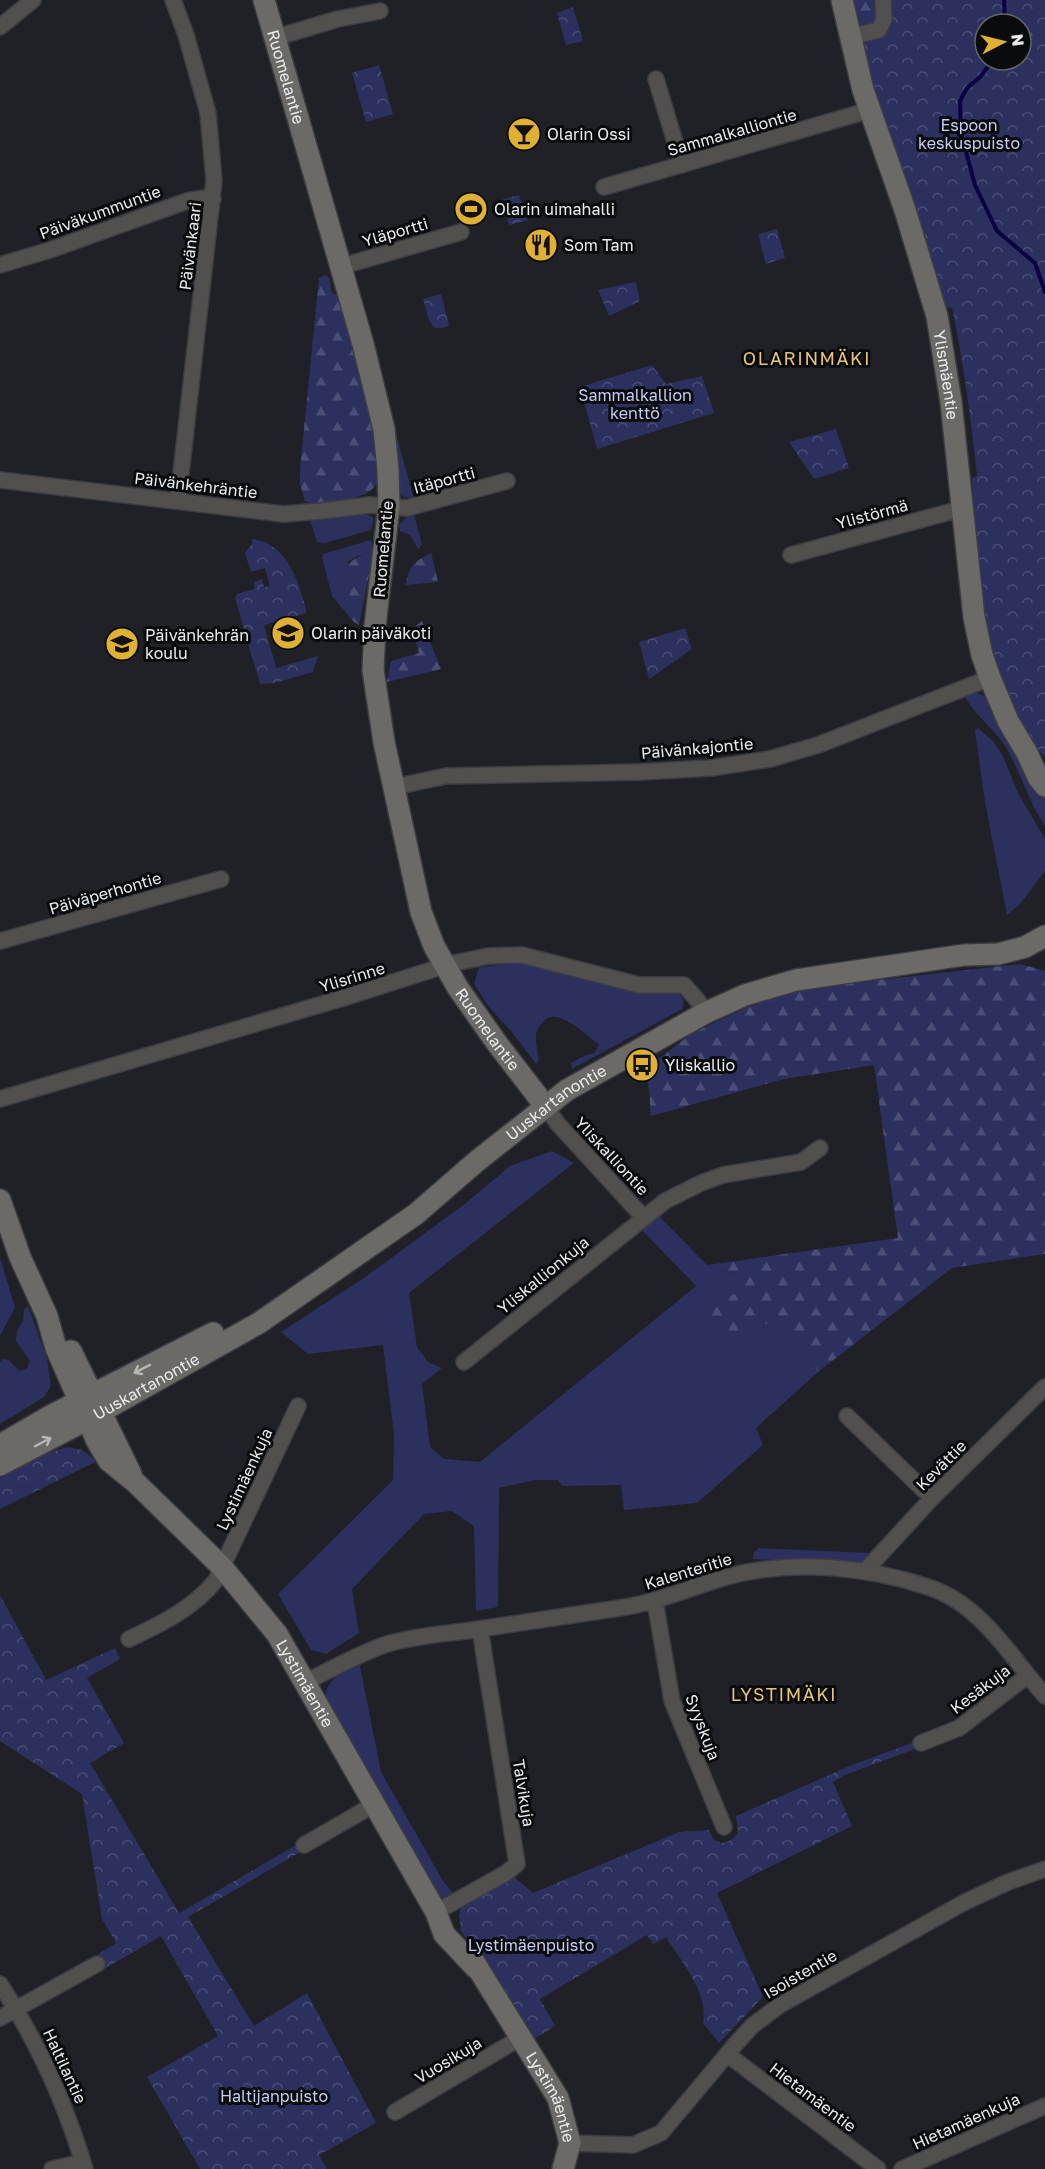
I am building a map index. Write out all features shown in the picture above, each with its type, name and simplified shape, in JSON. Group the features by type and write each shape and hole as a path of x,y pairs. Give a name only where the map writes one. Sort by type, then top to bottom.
{"street":[{"path":"0,27 33,0"},
{"name":"Päivänkaari","path":"173,0 186,35 208,113 213,159 213,199 178,500"},
{"name":"Ruomelantie","path":"264,0 381,413 386,450 389,506 375,626 374,670 377,700 420,912 426,931 445,966 496,1042 546,1107"},
{"name":"Ylismäentie","path":"842,0 870,110 909,221 937,316 951,402 974,617 990,678 1008,720 1045,786"},
{"path":"850,37 879,30 884,19 882,0"},
{"path":"274,38 338,19 380,11"},
{"path":"656,79 681,165"},
{"name":"Sammalkalliontie","path":"604,187 870,110"},
{"name":"Päiväkummuntie","path":"0,265 50,250 187,201 213,199"},
{"name":"Yläportti","path":"339,267 461,232"},
{"name":"Päivänkehräntie","path":"0,480 283,513 322,511 358,505 389,506"},
{"name":"Itäportti","path":"389,506 407,508 418,506 507,481"},
{"name":"Ylistörmä","path":"791,555 964,508"},
{"name":"Päivänkajontie","path":"394,787 446,776 684,770 751,762 818,745 990,678"},
{"name":"Ylismäentie","path":"1027,753 1045,769"},
{"name":"Päiväperhontie","path":"0,941 220,879"},
{"name":"Uuskartanontie","path":"964,955 1017,936 1045,921"},
{"name":"Uuskartanontie","path":"0,1465 90,1407 254,1313 290,1300 416,1214 477,1161 567,1090 705,1013 745,995 796,980 964,955 998,954 1025,947 1045,936"},
{"name":"Ylisrinne","path":"0,1099 445,966 488,956 522,955 639,985 684,985 698,1000 705,1013"},
{"name":"Yliskalliontie","path":"546,1107 558,1124 644,1218 665,1201 701,1183 723,1176 801,1162 820,1148"},
{"name":"Lystimäentie","path":"0,1200 20,1257 47,1316 56,1348 90,1407 109,1461 135,1482 222,1568 277,1634 436,1912 454,1928 476,1968 558,2098 569,2158"},
{"name":"Yliskallionkuja","path":"464,1362 644,1218"},
{"name":"Kevättie","path":"865,1571 932,1498 1045,1387"},
{"name":"Lystimäenkuja","path":"129,1640 177,1614 202,1597 216,1580 298,1406"},
{"name":"Uuskartanontie","path":"0,1445 90,1407"},
{"path":"847,1416 932,1498"},
{"name":"Kalenteritie","path":"306,1682 384,1645 408,1639 656,1601 754,1570 787,1567 865,1571 933,1588 961,1603 990,1630 1045,1696"},
{"name":"Syyskuja","path":"656,1601 672,1701 723,1827"},
{"name":"Talvikuja","path":"436,1912 506,1873 517,1864 481,1635"},
{"name":"Kesäkuja","path":"921,1743 959,1728 1027,1676"},
{"path":"304,1845 375,1804"},
{"name":"Isoistentie","path":"569,2158 633,2145 661,2133 752,2026 780,2005 965,1902 1008,1882 1045,1869"},
{"path":"0,2018 97,1964"},
{"name":"Haltilantie","path":"0,1984 17,2009 47,2064 66,2109 84,2166"},
{"name":"Vuosikuja","path":"395,2112 520,2038"},
{"name":"Hietamäentie","path":"726,2055 878,2169"},
{"name":"Hietamäenkuja","path":"902,2169 1045,2106"},
{"path":"52,2169 84,2166"}],"green space":[{"path":"850,0 872,0 881,3 879,26 860,28"},
{"name":"Espoon keskuspuisto","path":"886,0 1045,0 1045,758 1023,726 1006,693 994,659 980,589 972,478 977,476 967,392 952,308 946,307 861,46"},
{"path":"573,7 583,41 566,45 557,13"},
{"path":"379,65 393,114 366,122 352,73"},
{"path":"519,195 528,220 509,225 503,199"},
{"path":"777,229 785,258 766,264 758,234"},
{"path":"325,275 329,278 332,293 338,295 358,361 377,448 378,470 376,484 365,494 312,504 305,501 300,484 300,469 319,278"},
{"path":"636,282 640,301 609,316 598,290"},
{"path":"441,294 449,325 437,328 430,322 423,299"},
{"name":"Sammalkallion kenttö","path":"652,365 666,384 702,376 714,413 597,449 580,387"},
{"path":"391,416 413,498 403,497 397,488"},
{"path":"836,429 849,468 814,479 789,442"},
{"path":"358,512 373,517 371,530 325,543 317,542 310,520"},
{"path":"414,515 422,544 418,549 410,535 400,531 399,525 407,517"},
{"path":"252,539 264,542 282,555 295,575 306,609 306,613 264,625 276,668 318,656 313,672 275,683 260,684 235,598 237,594 255,589 254,582 262,579 264,587 270,586 265,568 251,572 245,553 252,544"},
{"path":"371,540 373,554 357,556 348,562 344,598 348,606 347,614 332,596 322,558 323,554"},
{"path":"431,553 438,582 406,585 413,565"},
{"path":"373,554 359,625 347,614 342,583 347,566 355,559"},
{"path":"422,621 441,669 387,682 391,661 419,653 412,629"},
{"path":"685,628 692,649 649,679 639,642"},
{"path":"976,693 990,700 1045,796 1045,826 1007,749 965,697"},
{"path":"978,728 993,741 1003,756 1018,793 1045,839 1045,871 1020,904 1007,915 985,802 975,731"},
{"path":"521,963 648,993 679,994 684,1000 682,1009 572,1069 571,1063 595,1053 599,1044 571,1023 555,1017 548,1018 537,1032 539,1060 536,1064 488,1006 474,984 479,967"},
{"path":"1020,964 1045,971 1045,1254 952,1268 818,1372 797,1337 774,1322 724,1336 705,1328 703,1307 741,1291 736,1275 707,1265 898,1238 874,1065 784,1079 651,1116 647,1068 691,1034 746,1008 807,988"},
{"path":"552,1151 574,1163 409,1293 417,1347 428,1362 442,1368 422,1384 430,1447 444,1459 480,1462 696,1286 641,1229 669,1208 660,1217 707,1265 736,1275 741,1291 703,1307 724,1335 774,1322 797,1337 818,1372 756,1428 763,1445 697,1503 624,1510 621,1485 562,1486 558,1480 535,1480 499,1488 498,1607 476,1611 474,1526 452,1511 424,1514 352,1589 359,1633 326,1654 311,1650 278,1594 393,1480 394,1435 383,1345 308,1354 281,1332 364,1278 466,1203 510,1166"},
{"path":"0,1258 15,1307 0,1336"},
{"path":"28,1306 47,1359 51,1386 44,1397 0,1424 0,1362 3,1359 9,1360 19,1371 27,1368 30,1361 16,1341 17,1331 23,1321 24,1309"},
{"path":"67,1447 82,1450 97,1461 0,1509 0,1478 48,1453"},
{"path":"759,1548 870,1553 872,1564 753,1559 754,1552"},
{"name":"Haltijanpuisto","path":"0,1595 46,1680 115,1648 120,1659 87,1678 124,1743 90,1763 179,1913 300,1843 302,1851 188,1917 254,2026 307,1993 376,2123 319,2155 327,2169 200,2169 147,2077 218,2036 161,1936 104,1969 97,1955 116,1943 102,1919 82,1794 0,1741"},
{"path":"359,1661 381,1772 443,1881 456,1897 444,1899 436,1892 327,1703 326,1695 330,1683 340,1673"},
{"name":"Lystimäenpuisto","path":"920,1740 923,1746 845,1775 833,1782 852,1826 717,1893 763,1997 719,2043 703,2023 704,2011 698,1989 666,1937 653,1944 647,1935 540,1999 555,2026 531,2041 460,1929 459,1915 463,1904 514,1877 533,1893 679,1832 709,1830 714,1840 722,1843 733,1838 738,1832 736,1816 852,1765"}],"waterway":[{"path":"1004,0 1004,12"},
{"path":"984,72 967,88 960,101 961,133 975,185 997,231 1035,263 1045,292"}],"place":[{"name":"Olarin Ossi","path":"524,134"},
{"name":"Olarin uimahalli","path":"471,209"},
{"name":"Som Tam","path":"541,245"},
{"name":"Olarin päiväkoti","path":"288,633"},
{"name":"Päivänkehrän koulu","path":"122,644"},
{"name":"Yliskallio","path":"642,1065"}],"district":[{"name":"OLARINMÄKI","path":"807,358"},
{"name":"LYSTIMÄKI","path":"784,1694"}]}
